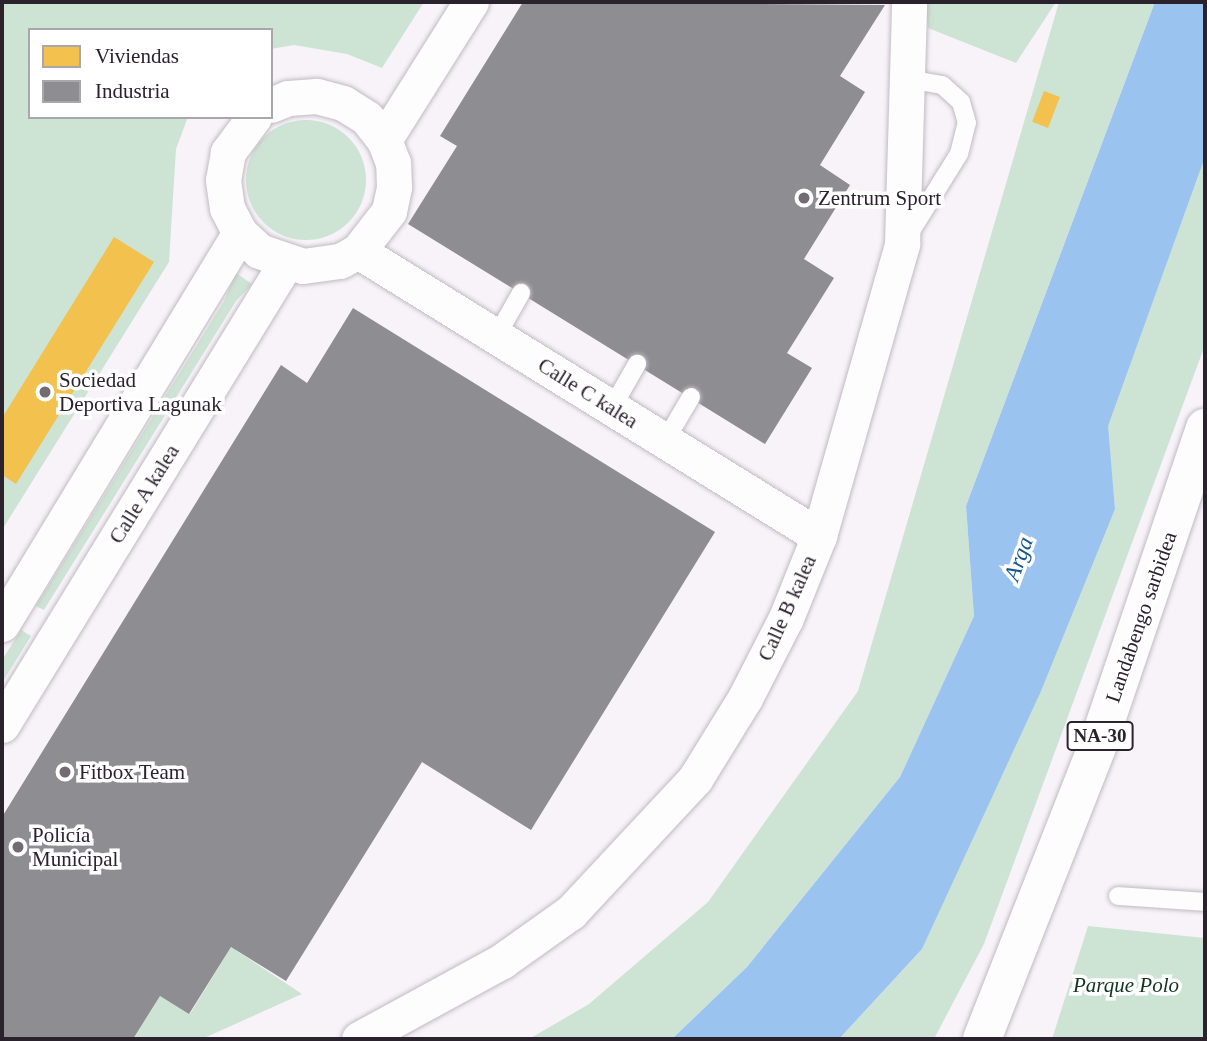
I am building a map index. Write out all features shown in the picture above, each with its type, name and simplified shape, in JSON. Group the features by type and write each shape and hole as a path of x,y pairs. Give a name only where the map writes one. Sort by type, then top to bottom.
{"highway":[{"name":"Landabengo sarbidea","path":"982,1039 1097,747 1205,428"}],"street":[{"path":"384,140 471,2"},
{"name":"Calle B kalea","path":"359,1039 502,961 571,912 695,779 781,629 818,536 902,244 909,79 909,2"},
{"path":"253,119 228,152 223,180 227,208 240,233 259,251 285,264 320,266 358,251 376,233 389,211 394,187 393,163 384,140 367,118 343,103 316,96 289,98 273,104"},
{"path":"2,624 240,233"},
{"name":"Calle C kalea","path":"358,251 818,536"},
{"name":"Calle A kalea","path":"2,725 285,264"}],"lane":[{"path":"902,244 936,197 959,154 967,122 961,102 942,85 909,79"},
{"path":"496,337 521,293"},
{"path":"612,408 637,364"},
{"path":"665,441 691,397"},
{"path":"1118,896 1205,902"}],"green space":[{"name":"Sociedad Deportiva Lagunak","path":"2,2 424,2 382,68 347,54 294,45 273,49 273,28 28,28 28,119 187,119 176,149 169,262 2,530"},
{"path":"925,2 1056,2 1016,63 928,28"},
{"path":"1059,2 1155,2 966,506 974,616 900,777 747,967 672,1039 529,1039 589,1004 708,902 858,691"},
{"path":"306,120 329,125 348,138 361,157 366,180 361,203 348,222 329,235 306,240 283,235 264,222 251,203 246,180 251,157 264,138 283,125"},
{"path":"1205,157 1205,345 984,944 934,1039 839,1039 922,949 1115,509 1107,426"},
{"path":"236,273 252,284 236,301 44,610 36,606 224,301"},
{"path":"21,630 31,636 2,683 2,660"},
{"name":"Parque Polo","path":"1088,926 1205,938 1205,1039 1052,1039"},
{"path":"231,947 302,994 202,1039 133,1039 160,996 190,1014"}],"water":[{"name":"Arga","path":"1155,2 1205,2 1205,157 1108,426 1115,509 1041,691 922,949 839,1039 672,1039 747,967 900,777 974,616 966,506"}],"building: Viviendas":[{"path":"1044,91 1060,97 1048,128 1032,122"},
{"path":"114,237 154,262 16,484 2,475 2,418"}],"building: Industria":[{"path":"523,2 885,5 840,76 865,92 820,165 850,185 804,259 834,278 787,353 812,368 765,444 408,224 457,146 440,136"},
{"path":"353,308 715,532 531,830 422,762 286,981 231,947 189,1014 160,996 133,1039 2,1039 2,817 281,365 307,383"}],"place":[{"name":"Zentrum Sport","path":"804,198"},
{"name":"Sociedad Deportiva Lagunak","path":"45,392"},
{"name":"Fitbox Team","path":"65,772"},
{"name":"Policía Municipal","path":"18,847"}]}
